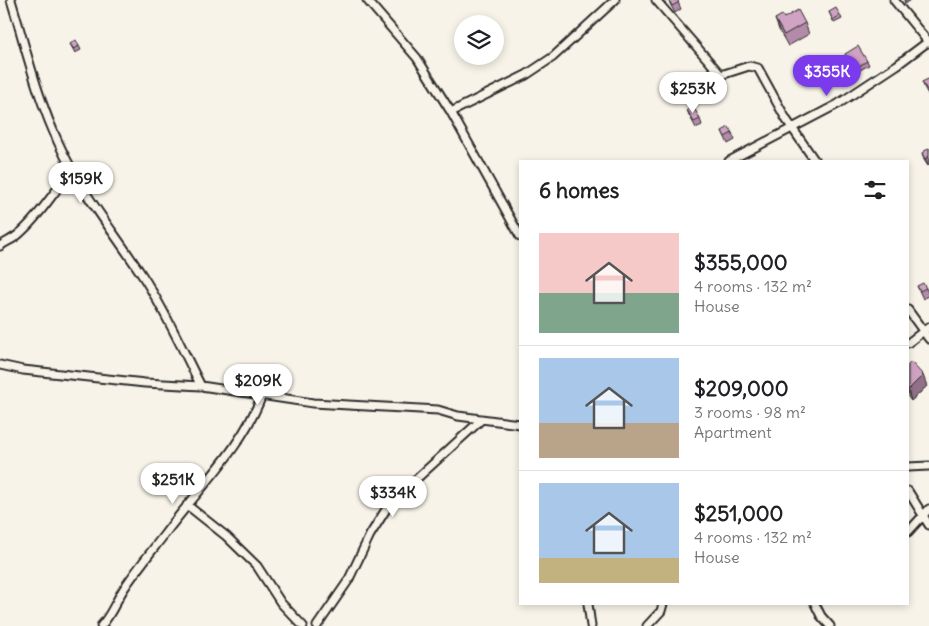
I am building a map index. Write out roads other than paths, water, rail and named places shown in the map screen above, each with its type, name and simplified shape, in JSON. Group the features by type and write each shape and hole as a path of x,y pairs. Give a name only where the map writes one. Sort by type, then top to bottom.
{"street":[{"path":"11,0 46,117 73,170 107,227 154,294 201,386"},
{"path":"367,0 417,58 451,112 519,234"},
{"path":"451,112 526,75 554,57 615,0"},
{"path":"656,0 721,75 749,66 758,68 793,129 814,160"},
{"path":"731,160 793,129 862,89 929,42 894,0"},
{"path":"0,246 19,234 36,217 58,186 73,170"},
{"path":"909,311 926,329 929,339"},
{"path":"909,342 926,329"},
{"path":"0,365 23,370 135,382 201,386 313,403 438,410 481,420 519,424"},
{"path":"101,626 112,613 124,589 187,505 241,438 254,419 262,395"},
{"path":"318,626 348,580 370,535 390,504 481,420"},
{"path":"909,467 929,466"},
{"path":"909,492 926,512 929,525"},
{"path":"187,505 226,536 257,566 281,603 303,626"},
{"path":"909,531 926,512"},
{"path":"588,605 591,626"},
{"path":"647,626 661,611 663,605"},
{"path":"816,605 821,616 830,626"}]}
